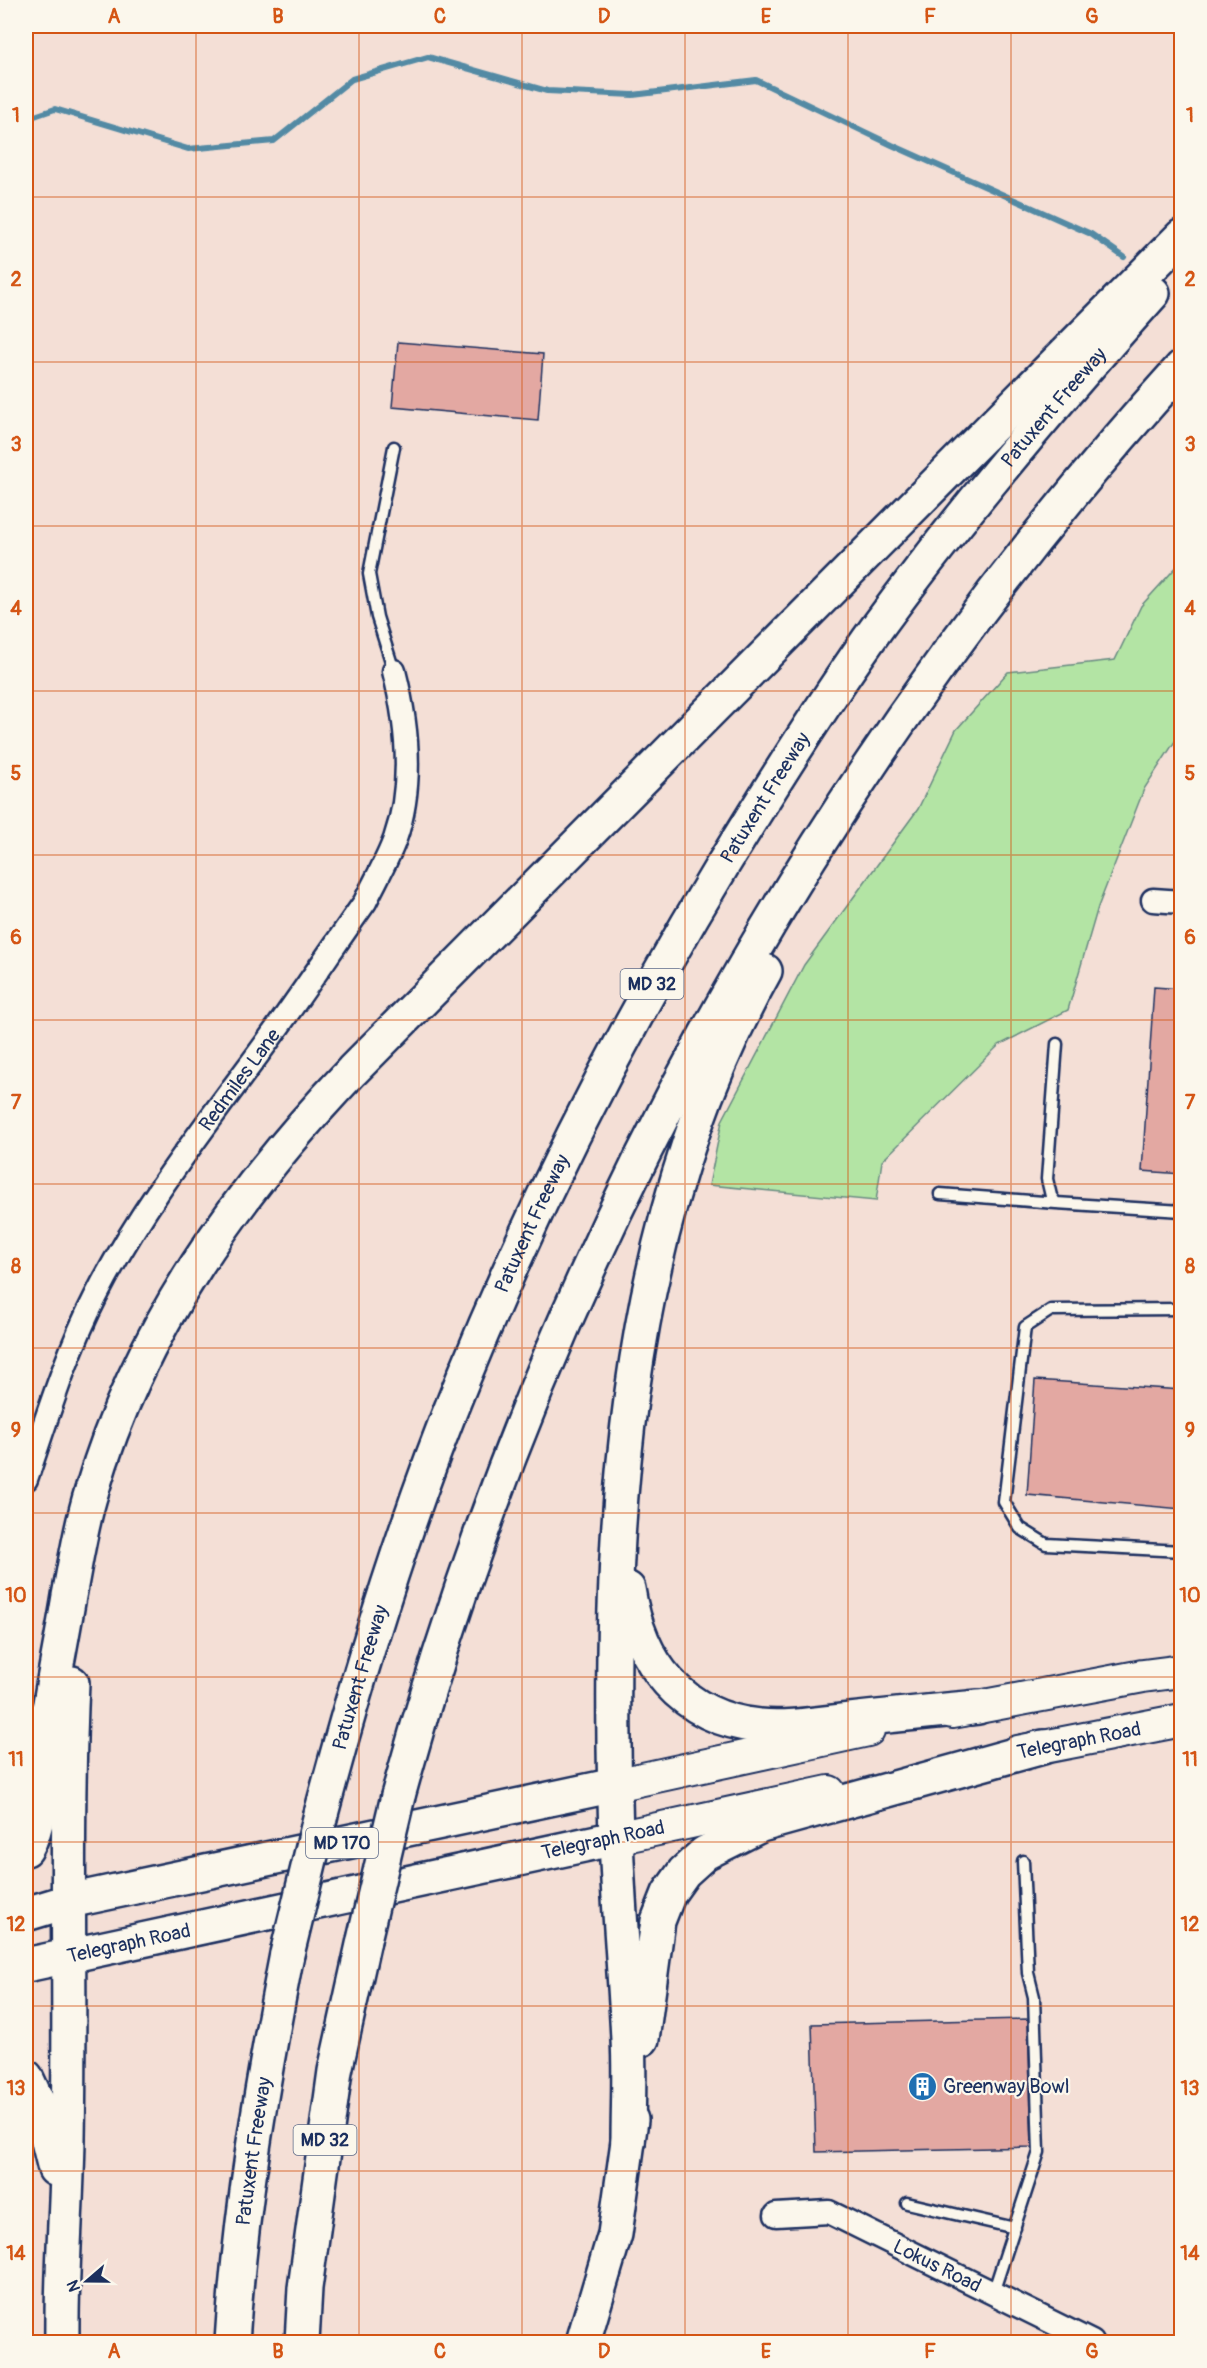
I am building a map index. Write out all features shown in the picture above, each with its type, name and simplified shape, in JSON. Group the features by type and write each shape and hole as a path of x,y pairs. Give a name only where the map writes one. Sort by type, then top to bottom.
{"main road":[{"path":"26,1849 38,1809 46,1728 78,1547 92,1490 114,1426 137,1373 175,1301 218,1231 258,1177 305,1121 1182,236"},
{"name":"Patuxent Freeway","path":"232,2343 249,2174 265,2067 287,1954 321,1814 368,1646 415,1504 461,1382 511,1267 580,1120 662,966 799,742 878,627 972,502 1058,399 1182,263"},
{"name":"MD 32","path":"302,2343 305,2288 333,2082 398,1796 432,1680 488,1515 529,1407 577,1293 638,1164 740,972 862,773 937,667 1066,500 1116,439 1182,367"},
{"path":"628,2142 628,2044 616,1838 614,1648 620,1508 628,1419 640,1329 657,1249 676,1178 708,1091 748,1002 871,777 937,667"},
{"path":"620,1508 632,1617 654,1666 697,1707 731,1721 761,1726 796,1725 978,1707"},
{"path":"62,2343 68,2139 67,1955 70,1728 78,1547"},
{"name":"MD 170","path":"26,1914 69,1901 978,1707 1182,1671"},
{"name":"Telegraph Road","path":"26,1965 1043,1747 1182,1720"},
{"path":"583,2343 615,2234 658,1921 669,1893 684,1872 705,1853 760,1825 1043,1747"},
{"path":"26,2077 42,2115 51,2148 64,2221"}],"street":[{"name":"Redmiles Lane","path":"26,1479 65,1369 95,1297 132,1231 188,1148 249,1067 365,902 380,872 395,839 403,808 406,781 406,728 394,671"},
{"path":"1153,900 1182,902"},
{"name":"Lokus Road","path":"776,2215 829,2212 1092,2343"}],"lane":[{"path":"393,447 369,574 377,617 394,671"},
{"path":"1056,1203 1051,1196 1047,1179 1058,1044"},
{"path":"940,1194 1182,1211"},
{"path":"1182,1308 1051,1310 1025,1327 1004,1502 1020,1528 1046,1544 1182,1551"},
{"path":"993,2293 1040,2152 1034,1997 1028,1973 1023,1862"},
{"path":"907,2203 1015,2228"}],"green space":[{"path":"1181,562 1181,732 1144,789 1098,907 1068,1010 999,1045 882,1161 876,1201 709,1185 722,1121 804,965 918,809 956,730 1008,672 1115,660 1141,606"}],"building":[{"path":"398,342 543,354 538,420 392,407"},
{"path":"1154,987 1182,989 1182,1174 1142,1171"},
{"path":"1035,1380 1182,1390 1182,1509 1027,1495"},
{"name":"Greenway Bowl","path":"1028,2019 1032,2147 816,2152 812,2024"}],"waterway":[{"path":"26,119 55,109 188,149 274,141 352,79 428,57 547,91 633,95 756,80 892,145 1091,234 1124,257"}],"place":[{"name":"Greenway Bowl","path":"922,2086"}]}
